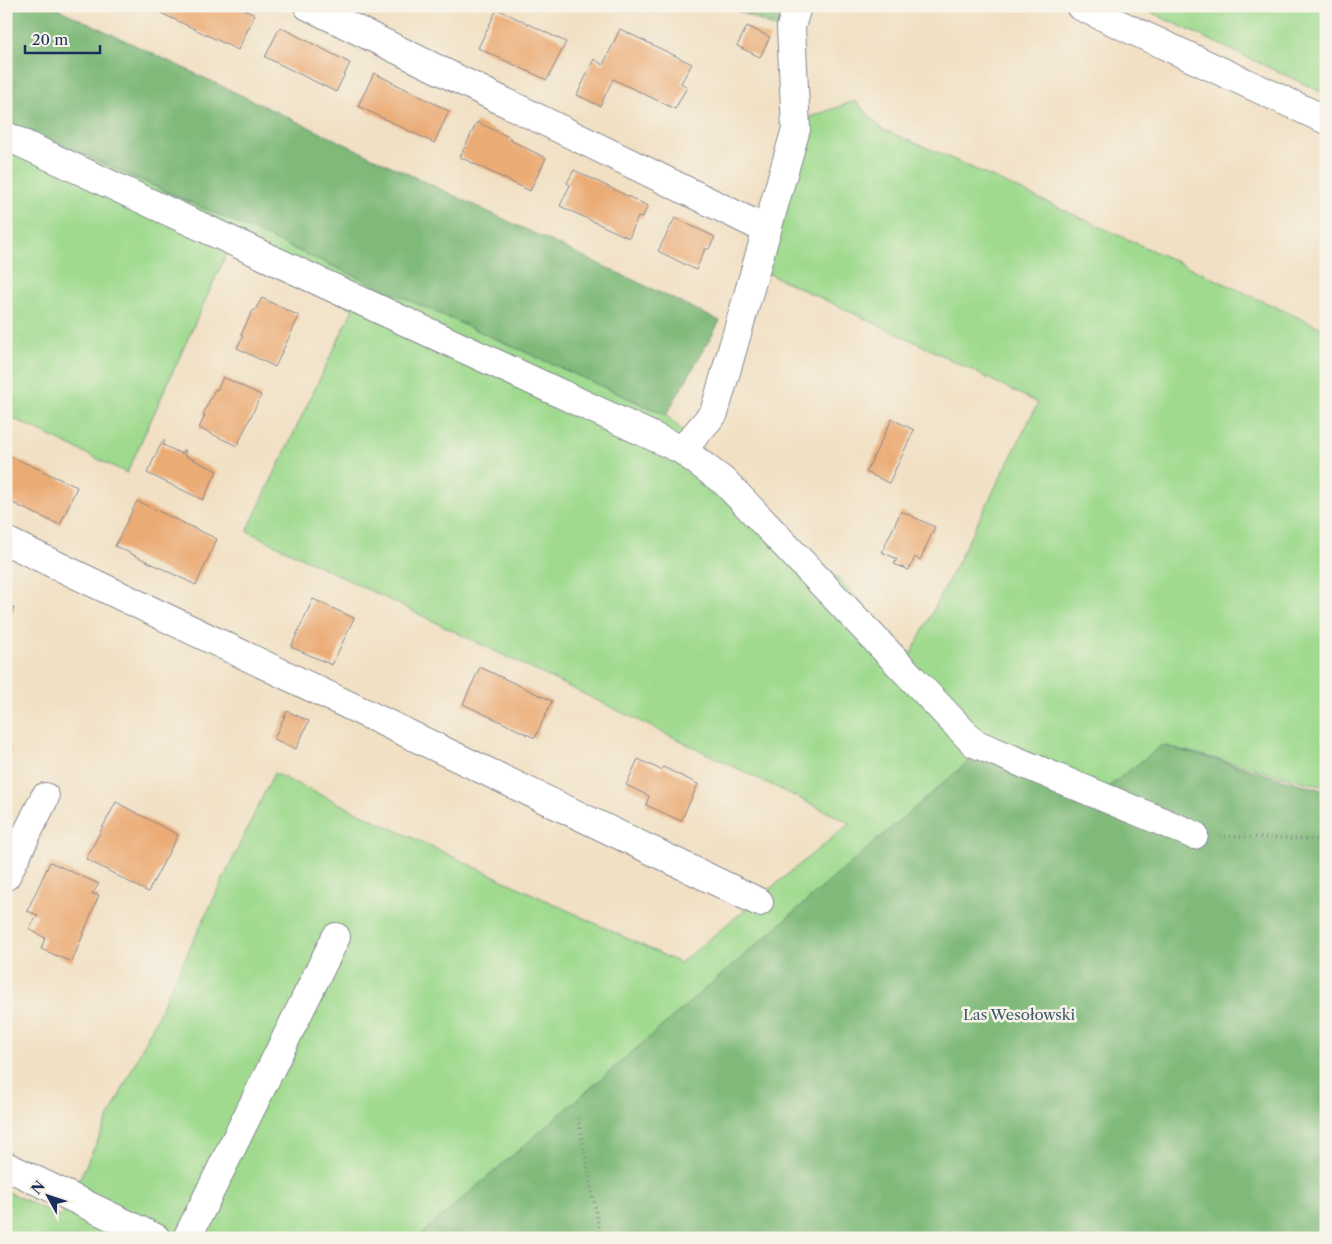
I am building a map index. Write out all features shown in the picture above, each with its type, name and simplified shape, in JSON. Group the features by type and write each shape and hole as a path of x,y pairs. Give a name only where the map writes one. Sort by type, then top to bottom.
{"street":[{"path":"308,6 767,230"},
{"path":"682,450 714,413 796,129 792,27 798,6"},
{"path":"1080,6 1326,120"},
{"path":"6,136 682,450 726,483 974,743 1194,834"},
{"path":"6,542 759,902"},
{"path":"6,876 45,797"},
{"path":"187,1238 336,938"},
{"path":"6,1166 156,1238"}],"path":[{"path":"1194,834 1326,840"},
{"path":"578,1118 601,1238"}],"green space":[{"path":"6,6 52,6 720,321 666,415 6,120"},
{"path":"727,6 786,6 782,31"},
{"path":"1137,6 1326,6 1326,94"},
{"path":"855,101 882,129 937,152 1326,330 1326,787 1162,745 1093,820 422,1238 6,1238 6,1191 61,1217 274,773 680,963 850,823 247,531 353,309 228,250 127,473 6,415 6,120 666,415 818,558 911,654 1038,403 917,343 763,271 810,117"},
{"name":"Las Wesołowski","path":"1162,745 1326,791 1326,1238 417,1238 978,753 1089,802"}],"building":[{"path":"165,6 238,6 255,15 238,50 161,13"},
{"path":"497,9 566,42 547,80 478,48"},
{"path":"747,26 770,37 760,57 737,46"},
{"path":"280,27 350,63 336,92 265,57"},
{"path":"620,29 692,64 681,83 687,87 675,109 613,79 600,106 577,95 594,59 603,65"},
{"path":"374,73 449,111 434,143 358,106"},
{"path":"477,122 511,138 510,140 546,158 530,191 460,157"},
{"path":"574,170 648,206 642,218 638,217 629,238 560,206 570,185 567,183"},
{"path":"675,218 715,237 709,249 705,249 696,270 658,251"},
{"path":"262,298 299,316 275,367 237,348 252,312"},
{"path":"223,377 261,395 237,446 199,428 205,415 203,414"},
{"path":"892,419 914,430 889,483 866,472"},
{"path":"163,440 165,441 163,445 182,454 183,450 186,451 184,455 217,471 203,500 147,473"},
{"path":"6,454 77,487 60,525 6,500"},
{"path":"137,501 217,539 196,585 115,546"},
{"path":"901,511 935,527 920,560 915,557 909,570 894,564 897,559 882,552"},
{"path":"313,599 354,618 332,665 291,647"},
{"path":"6,604 14,608 6,624"},
{"path":"480,667 552,701 535,738 463,704"},
{"path":"287,711 309,721 296,749 274,739"},
{"path":"6,745 12,748 6,760"},
{"path":"638,759 661,770 663,767 698,784 681,821 646,805 649,796 626,785"},
{"path":"116,802 178,835 148,892 86,859"},
{"path":"50,862 99,884 92,894 99,895 72,962 41,949 45,938 29,929 38,915 27,911"}]}
